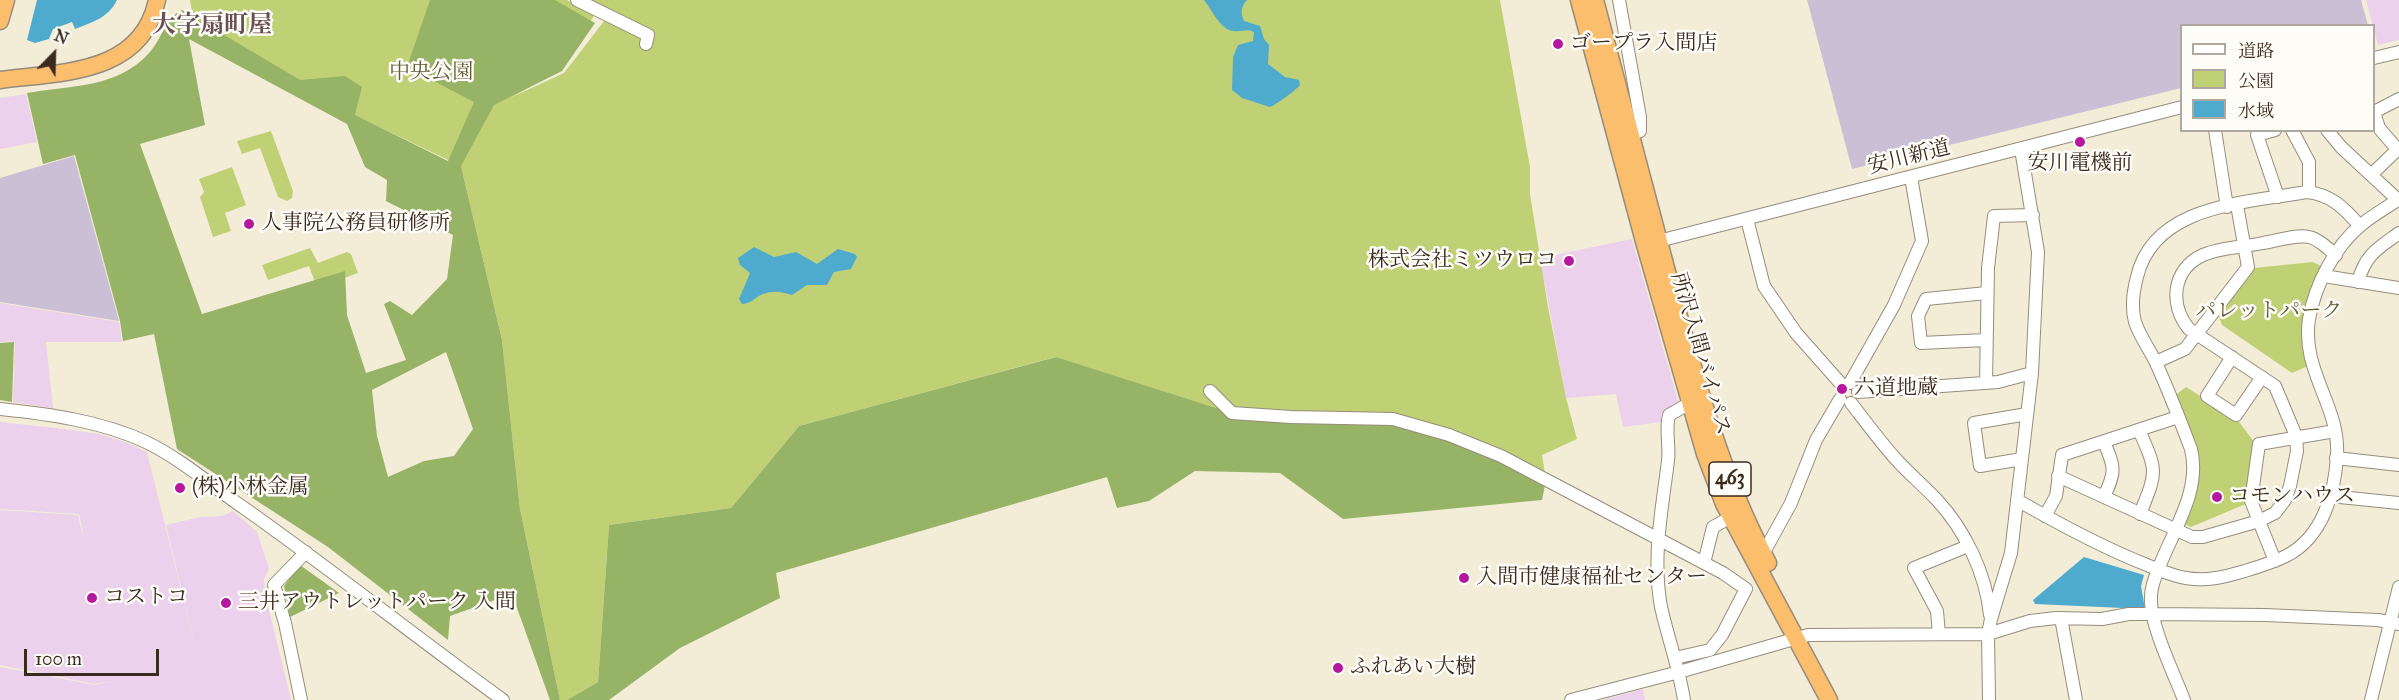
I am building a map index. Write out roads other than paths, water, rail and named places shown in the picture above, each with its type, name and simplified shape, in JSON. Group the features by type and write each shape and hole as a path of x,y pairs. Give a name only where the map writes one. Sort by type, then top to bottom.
{"highway":[{"path":"0,21 6,0"},
{"path":"0,80 66,67 118,46 137,28 148,0"},
{"path":"0,72 95,65 123,54 147,28 157,0"},
{"name":"所沢入間バイパス","path":"1580,0 1652,243 1716,445 1737,497 1829,700"},
{"name":"所沢入間バイパス","path":"1595,0 1631,135 1652,243 1690,403 1705,454 1731,517 1842,700"}],"street":[{"path":"577,0 648,35 646,44"},
{"path":"1618,0 1640,117 1640,131 1631,135"},
{"path":"2375,58 2399,52"},
{"path":"2375,111 2399,99"},
{"name":"安川新道","path":"1652,243 2180,107"},
{"path":"2371,175 2398,149 2379,128 2375,115"},
{"path":"2156,362 2185,349 2248,267 2245,246 2232,206 2215,132"},
{"path":"2268,132 2257,135 2278,197"},
{"path":"2293,132 2309,162 2309,192"},
{"path":"2017,500 2084,538 2184,578 2207,580 2220,578 2275,561 2288,556 2308,538 2318,526 2330,496 2336,458 2335,430 2310,361 2308,348 2312,306 2324,276 2344,242 2360,226 2398,200 2329,132"},
{"path":"1989,700 1988,634 2007,572 2032,373 2038,252 2021,149"},
{"path":"1763,554 1791,504 1816,440 1848,392 1894,305 1922,241 1911,177"},
{"path":"2184,700 2153,614 2151,589 2192,492 2194,463 2191,449 2156,362 2136,324 2133,295 2138,270 2151,247 2169,228 2200,212 2309,192 2337,202 2360,226"},
{"path":"1986,383 1987,292 1994,216 2033,215"},
{"path":"1747,219 1764,286 1796,333 1848,392 1894,458 1939,501 1962,533 1988,596 1991,619"},
{"path":"2358,282 2363,265 2373,251 2399,233"},
{"path":"2058,476 2192,537 2203,537 2259,521 2275,513 2287,493 2297,451 2296,436 2275,386 2196,334 2181,319 2176,292 2180,277 2196,259 2205,254 2300,236 2310,237 2336,255"},
{"path":"2324,276 2399,288"},
{"path":"1986,340 1921,343 1918,316 1926,300 1987,292"},
{"path":"2232,357 2207,396 2236,415 2262,377"},
{"path":"1848,392 1986,383 2032,373"},
{"path":"1210,391 1232,413 1393,419 1449,435 1501,456 1704,563 1746,589 1722,635 1710,650 1676,658"},
{"path":"1684,700 1676,658 1661,606 1658,540 1669,449 1667,423 1669,415 1690,403"},
{"path":"0,409 70,418 145,441 171,455 306,552 503,700"},
{"path":"2022,459 1980,466 1974,423 2026,414"},
{"path":"2045,516 2056,496 2062,454 2178,417"},
{"path":"2139,430 2153,462 2154,478 2140,514"},
{"path":"2275,561 2252,501 2259,444 2335,430"},
{"path":"2104,442 2114,467 2113,477 2104,497"},
{"path":"2336,458 2399,465"},
{"path":"2330,496 2399,503"},
{"path":"1704,563 1713,527 1731,517"},
{"path":"1939,634 1936,611 1914,568 1968,546"},
{"path":"301,700 285,623 274,585 306,552"},
{"path":"2371,700 2395,623 2399,587"},
{"path":"1570,700 1802,637 1988,634 2030,621 2061,618 2102,619 2129,614 2265,615 2395,623"},
{"path":"2061,618 2076,700"}],"water":[{"path":"37,0 117,0 99,19 75,29 72,22 53,29 49,39 35,43 27,40"},
{"path":"1204,0 1247,0 1243,5 1242,15 1244,21 1260,26 1264,39 1269,45 1268,64 1285,77 1299,80 1300,85 1270,107 1242,98 1232,90 1233,57 1238,45 1253,41 1254,32 1225,28"},
{"path":"754,247 774,257 796,252 817,264 838,249 855,254 857,257 851,269 834,272 827,285 807,285 792,295 778,292 767,293 742,304 739,299 750,273 740,265 738,258"},
{"path":"2084,557 2144,575 2141,586 2145,609 2035,604 2033,600"}],"place":[{"name":"ゴープラ入間店","path":"1558,44"},
{"name":"安川電機前","path":"2080,142"},
{"name":"人事院公務員研修所","path":"249,224"},
{"name":"株式会社ミツウロコ","path":"1569,261"},
{"name":"六道地蔵","path":"1842,389"},
{"name":"(株)小林金属","path":"180,488"},
{"name":"コモンハウス","path":"2217,497"},
{"name":"入間市健康福祉センター","path":"1464,578"},
{"name":"コストコ","path":"92,598"},
{"name":"三井アウトレットパーク 入間","path":"226,603"},
{"name":"ふれあい大樹","path":"1338,668"}],"district":[{"name":"大字扇町屋","path":"212,26"}],"park label":[{"name":"中央公園","path":"431,73"},
{"name":"パレットパーク","path":"2269,312"}]}
